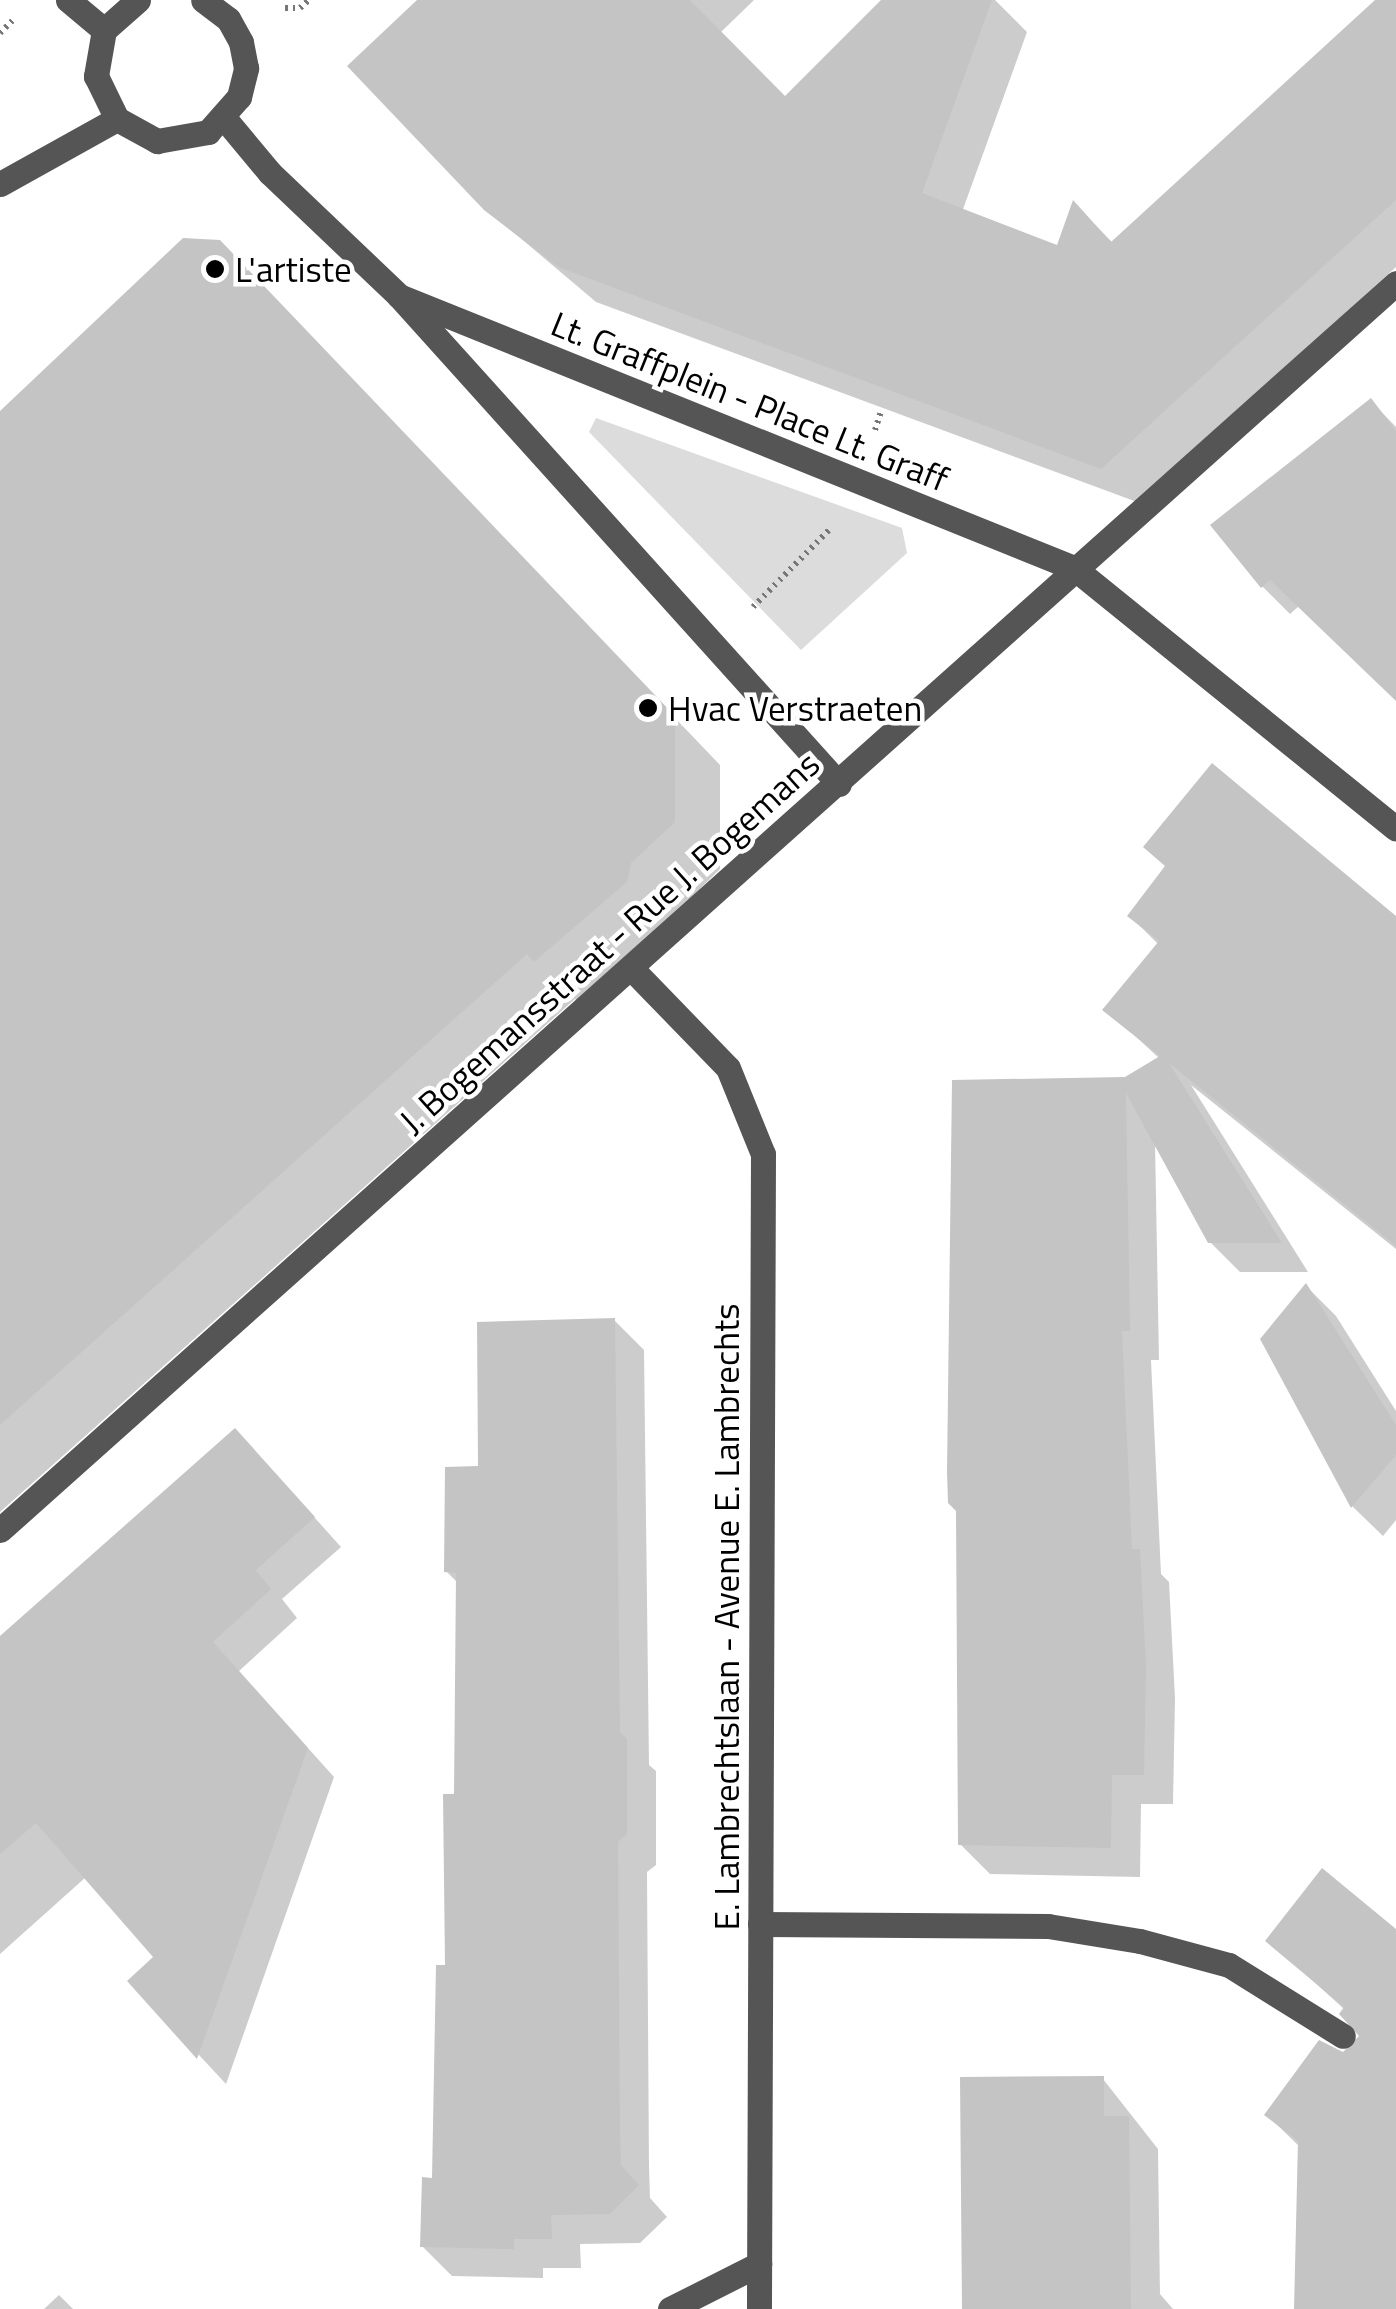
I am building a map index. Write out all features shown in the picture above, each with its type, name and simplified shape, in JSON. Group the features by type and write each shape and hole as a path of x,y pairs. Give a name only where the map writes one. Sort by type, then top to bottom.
{"street":[{"path":"68,0 104,30"},
{"path":"138,0 104,30 96,76 116,119 137,134 184,140 224,118 240,96 246,68 241,42 211,2"},
{"name":"Lt. Graffplein - Place Lt. Graff","path":"224,118 270,173 400,296 839,784"},
{"path":"0,184 116,119"},
{"name":"J. Bogemansstraat - Rue J. Bogemans","path":"0,1530 632,970 1074,568 1396,283"},
{"name":"Lt. Graffplein - Place Lt. Graff","path":"400,296 1074,568 1396,829"},
{"name":"E. Lambrechtslaan - Avenue E. Lambrechts","path":"632,970 728,1068 763,1154 759,2309"},
{"path":"760,1924 1048,1926 1140,1942 1229,1966 1342,2036"},
{"path":"670,2309 759,2264"}],"path":[{"path":"714,646 844,514 880,412"}],"shaded area":[{"path":"596,418 902,528 907,553 801,650 589,432"}],"building":[{"path":"417,0 690,0 785,96 881,0 992,0 922,193 1057,245 1073,200 1111,242 1375,0 1396,0 1396,200 1101,469 558,267 484,210 347,66"},
{"path":"183,238 220,240 675,716 675,822 631,863 627,882 534,962 527,954 0,1425 0,411"},
{"path":"1371,398 1396,431 1396,701 1270,580 1261,588 1210,525"},
{"path":"1212,763 1396,916 1396,1246 1169,1063 1282,1243 1208,1243 1126,1093 1130,1331 1122,1331 1132,1549 1140,1549 1146,1666 1144,1775 1112,1775 1111,1848 958,1845 956,1511 948,1503 947,1472 952,1080 1125,1077 1160,1056 1102,1010 1159,941 1127,916 1165,866 1143,847"},
{"path":"1306,1283 1396,1425 1396,1455 1351,1508 1260,1339"},
{"path":"615,1318 620,1732 627,1739 627,1834 618,1842 620,2134 621,2165 639,2185 610,2214 551,2215 552,2239 514,2239 514,2249 420,2247 422,2177 432,2178 436,1965 445,1965 443,1794 454,1794 456,1573 444,1572 445,1467 478,1466 477,1322"},
{"path":"235,1428 315,1517 256,1570 271,1589 213,1642 308,1748 197,2059 127,1981 153,1957 36,1823 0,1854 0,1636"},
{"path":"1322,1868 1396,1929 1396,2309 1294,2309 1298,2141 1264,2115 1319,2040 1343,2052 1359,2036 1339,2014 1344,2007 1265,1941"},
{"path":"1104,2076 1104,2116 1129,2116 1131,2309 962,2309 960,2077"}],"place":[{"name":"L'artiste","path":"215,269"},
{"name":"Hvac Verstraeten","path":"648,708"}]}
